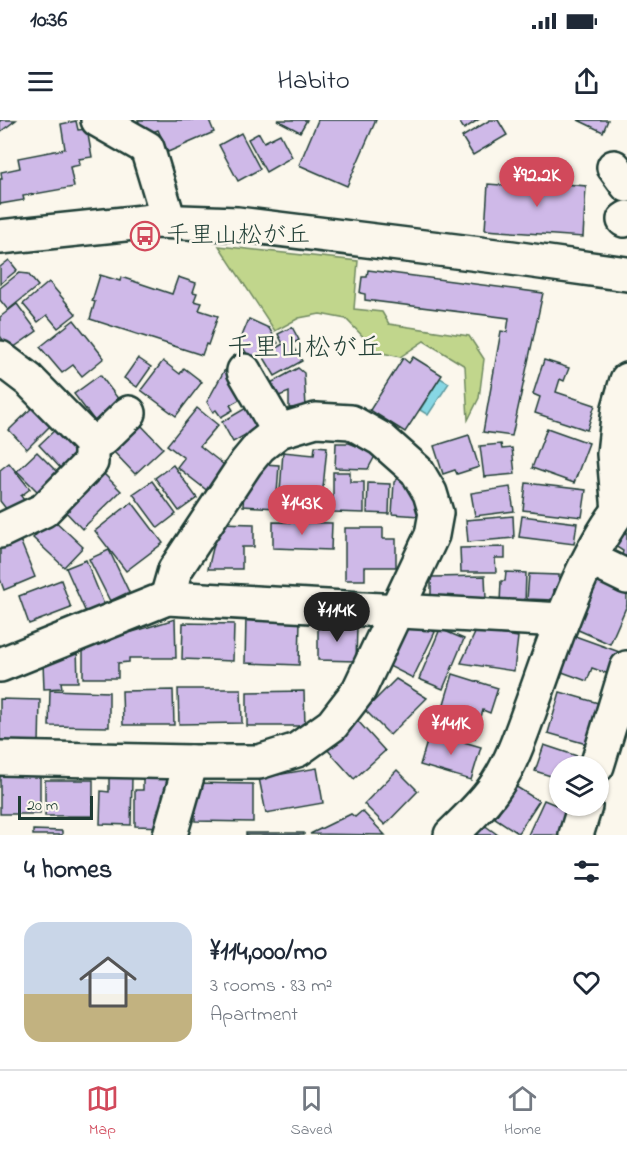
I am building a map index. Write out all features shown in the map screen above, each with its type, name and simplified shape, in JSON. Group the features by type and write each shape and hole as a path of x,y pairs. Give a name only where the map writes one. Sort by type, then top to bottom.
{"street":[{"path":"98,120 147,148 168,220"},
{"path":"0,237 126,222 168,220 237,224 627,274"},
{"path":"0,358 29,380 91,443 91,462 44,510 0,531"},
{"path":"244,371 279,431"},
{"path":"451,835 473,813 502,775 515,749 562,620 590,559 623,506 614,454 619,408 627,380"},
{"path":"91,443 102,439 129,413"},
{"path":"0,758 259,762 297,750 332,725 359,690 432,535 436,513 430,493 417,471 381,439 351,422 316,420 279,431 260,446 246,463 175,570 167,598"},
{"path":"590,559 627,577"},
{"path":"0,665 167,598 562,620"},
{"path":"600,756 627,668"},
{"path":"170,835 191,762"},
{"path":"576,835 582,816"}],"green space":[{"path":"219,246 358,261 354,309 382,312 389,324 469,336 484,359 479,398 468,420 465,366 424,341 400,357 378,352 346,319 320,314 299,318 275,331"}],"water":[{"path":"440,378 449,383 428,415 420,410"}],"building":[{"path":"0,120 16,120 0,132"},
{"path":"138,120 209,120 214,132 168,152 158,130 145,135"},
{"path":"277,120 307,120 300,132"},
{"path":"318,120 376,120 347,186 299,165"},
{"path":"458,120 478,120 464,129"},
{"path":"490,120 498,120 507,135 473,155 462,137"},
{"path":"578,120 608,120 603,132"},
{"path":"76,121 78,130 87,129 92,157 79,159 80,165 70,167 74,187 23,196 24,200 0,204 1,172 20,168 18,158 65,149 61,124"},
{"path":"241,133 260,169 238,181 219,145"},
{"path":"259,133 264,142 280,134 292,157 266,172 248,139"},
{"path":"538,172 556,174 555,183 586,186 583,237 485,230 488,184 537,188"},
{"path":"9,260 17,270 0,284 0,267"},
{"path":"368,270 543,293 512,436 483,432 501,331 507,332 509,318 365,300 365,294 360,293 362,277 367,277"},
{"path":"19,273 28,274 38,286 8,310 0,300 0,288"},
{"path":"100,275 120,281 121,277 172,294 178,277 196,283 193,292 197,293 194,301 202,303 199,310 218,316 202,355 90,319 95,302 92,301"},
{"path":"49,282 76,314 58,328 47,315 38,322 23,304"},
{"path":"17,304 37,331 10,350 0,336 0,317"},
{"path":"249,319 269,328 278,343 250,359 239,341 243,339 242,336"},
{"path":"74,320 104,358 82,376 73,365 62,373 40,347"},
{"path":"292,327 299,340 292,344 302,361 275,376 263,356 283,344 278,334"},
{"path":"413,357 442,375 405,432 370,410 403,358 409,363"},
{"path":"138,358 151,367 137,387 124,378"},
{"path":"544,360 569,368 564,381 560,379 556,392 595,405 587,430 535,413 540,397 533,394"},
{"path":"163,361 180,374 184,368 202,382 176,416 141,390"},
{"path":"232,366 248,395 230,405 233,410 221,417 216,410 213,412 207,402 224,371"},
{"path":"298,368 304,373 306,407 289,408 289,392 274,398 267,385"},
{"path":"100,375 123,405 97,424 74,394"},
{"path":"37,403 54,422 27,449 9,430"},
{"path":"253,404 264,424 233,442 222,422"},
{"path":"197,408 218,425 200,446 228,468 209,492 177,467 184,458 167,445"},
{"path":"140,424 163,448 135,474 112,450"},
{"path":"58,427 85,456 66,474 39,445"},
{"path":"547,428 589,443 574,483 532,468"},
{"path":"469,435 479,467 457,474 455,470 443,474 434,446"},
{"path":"336,443 349,443 370,451 375,456 368,469 335,468"},
{"path":"501,444 502,449 512,448 515,474 484,477 480,446"},
{"path":"315,446 327,447 321,508 279,504 283,452 314,455"},
{"path":"37,452 62,477 42,496 17,471"},
{"path":"9,463 30,489 21,496 26,503 11,515 0,501 0,470"},
{"path":"263,464 279,465 276,508 243,506 244,492"},
{"path":"173,465 197,498 179,511 155,478"},
{"path":"102,472 121,491 82,529 63,509"},
{"path":"333,472 350,472 350,482 364,482 364,513 333,512"},
{"path":"402,475 420,500 419,516 392,514 394,482"},
{"path":"152,481 176,514 158,528 133,494"},
{"path":"368,483 390,484 389,514 367,513"},
{"path":"526,483 586,490 582,517 523,510"},
{"path":"510,487 514,511 475,516 471,493"},
{"path":"132,502 163,543 126,571 95,531"},
{"path":"513,516 514,538 468,542 466,520"},
{"path":"522,516 577,523 574,544 519,537"},
{"path":"52,518 83,547 64,567 33,538"},
{"path":"273,522 332,523 331,550 273,548"},
{"path":"219,523 254,524 254,547 242,547 242,569 208,569"},
{"path":"627,527 627,563 621,559 623,551 615,546"},
{"path":"345,528 383,528 383,539 396,539 396,567 365,567 365,580 345,580"},
{"path":"18,535 35,577 4,590 0,579 0,543"},
{"path":"505,547 505,558 495,558 496,572 461,572 460,548"},
{"path":"109,550 129,592 110,601 89,559"},
{"path":"86,560 105,607 87,615 66,568"},
{"path":"506,572 526,573 525,604 500,603 501,581 505,581"},
{"path":"529,574 559,575 559,589 554,589 554,600 527,599"},
{"path":"485,576 486,599 431,601 431,577"},
{"path":"600,576 627,588 627,605 610,644 576,629"},
{"path":"61,580 71,608 29,624 19,596"},
{"path":"246,617 300,620 299,665 245,663"},
{"path":"175,619 176,658 129,658 129,662 118,663 118,678 83,678 83,647"},
{"path":"409,619 435,632 413,678 387,665"},
{"path":"183,623 234,624 233,661 182,659"},
{"path":"318,626 357,626 356,661 318,660"},
{"path":"440,629 464,639 443,689 419,679"},
{"path":"476,631 518,637 514,671 461,663"},
{"path":"575,636 625,654 617,677 592,668 587,681 562,672"},
{"path":"77,648 78,682 61,682 62,688 44,689 43,662"},
{"path":"453,674 498,688 490,713 483,710 475,738 437,727"},
{"path":"396,679 427,698 390,735 365,710"},
{"path":"178,689 241,689 242,723 179,724"},
{"path":"50,690 109,692 109,727 49,726"},
{"path":"173,690 174,725 123,725 122,691"},
{"path":"304,691 305,726 247,726 247,692"},
{"path":"560,692 602,704 590,745 548,733"},
{"path":"0,699 40,700 39,745 0,744"},
{"path":"357,720 385,751 354,779 326,748"},
{"path":"430,732 481,747 471,780 420,765"},
{"path":"544,745 577,756 549,756 549,775 535,771"},
{"path":"317,768 323,803 266,813 259,778"},
{"path":"397,770 418,791 385,825 364,804"},
{"path":"0,774 40,775 40,814 0,814"},
{"path":"143,776 167,776 167,827 135,826 135,790 143,790"},
{"path":"109,777 132,777 131,825 100,824 101,791 109,792"},
{"path":"45,780 93,780 93,816 45,816"},
{"path":"195,783 253,784 253,822 195,821"},
{"path":"515,786 539,801 518,833 495,818"},
{"path":"544,800 549,802 549,816 574,816 566,835 528,835"},
{"path":"362,811 385,835 310,834 351,814 355,817"},
{"path":"480,822 498,835 470,835"},
{"path":"33,830 62,831 62,835 33,835"},
{"path":"246,833 304,833 304,835 246,835"}],"place":[{"name":"千里山松が丘","path":"145,236"}],"district":[{"name":"千里山松が丘","path":"305,349"}]}
